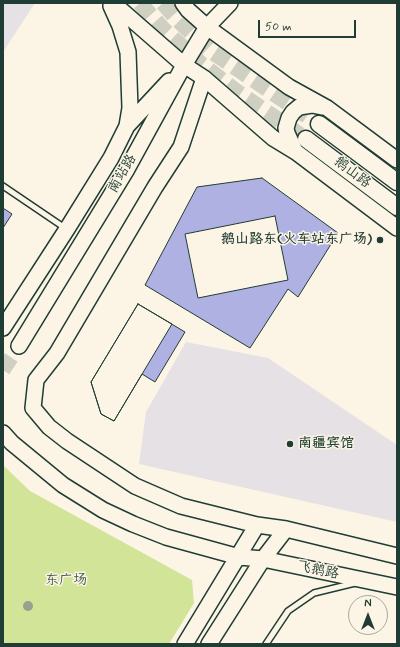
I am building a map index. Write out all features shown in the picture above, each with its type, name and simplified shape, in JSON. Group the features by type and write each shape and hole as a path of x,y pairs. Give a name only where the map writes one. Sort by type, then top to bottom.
{"main road":[{"name":"鹅山路","path":"319,124 397,182"},
{"name":"鹅山路","path":"306,139 397,207"}],"street":[{"path":"110,3 120,26 128,52 130,108 127,126"},
{"path":"113,3 274,138 296,152 397,228"},
{"path":"182,3 207,27 289,86 327,108 397,160"},
{"name":"南站路","path":"19,346 127,169 184,64 207,27 229,4"},
{"path":"3,328 111,158 127,126 184,64"},
{"path":"204,78 181,147 155,186 57,353 36,380 33,408 49,427 67,441 135,486 181,506 257,525 286,529 397,556"},
{"path":"296,152 287,133 288,122 293,112 299,107 305,105 327,108"},
{"name":"飞鹅路","path":"3,433 12,443 63,485 104,510 133,524 166,537 239,557 263,559 397,587"},
{"path":"185,644 257,525"},
{"path":"209,644 263,559 286,529"}],"lane":[{"path":"3,186 67,229"},
{"path":"266,644 288,611 314,593 363,581"}],"shaded area":[{"path":"3,3 35,3 3,52"},
{"path":"186,342 268,358 397,445 397,522 139,464 146,412"}],"green space":[{"name":"东广场","path":"3,465 30,491 192,580 194,603 169,644 3,644"}],"building":[{"path":"262,178 338,233 298,297 288,289 250,348 145,285 197,187"},
{"path":"3,208 12,214 3,228"},
{"path":"275,216 288,280 198,298 185,234"},
{"path":"138,304 172,324 114,421 101,414 91,382"},
{"path":"138,304 185,332 155,382 142,374 114,421 101,414 91,382"}],"tunnel":[{"path":"140,3 164,30 201,64 236,91 306,139"},
{"path":"163,3 208,49 319,124"},
{"path":"3,370 19,346"}],"place":[{"name":"鹅山路东(火车站东广场)","path":"380,240"},
{"name":"南疆宾馆","path":"290,444"}]}
